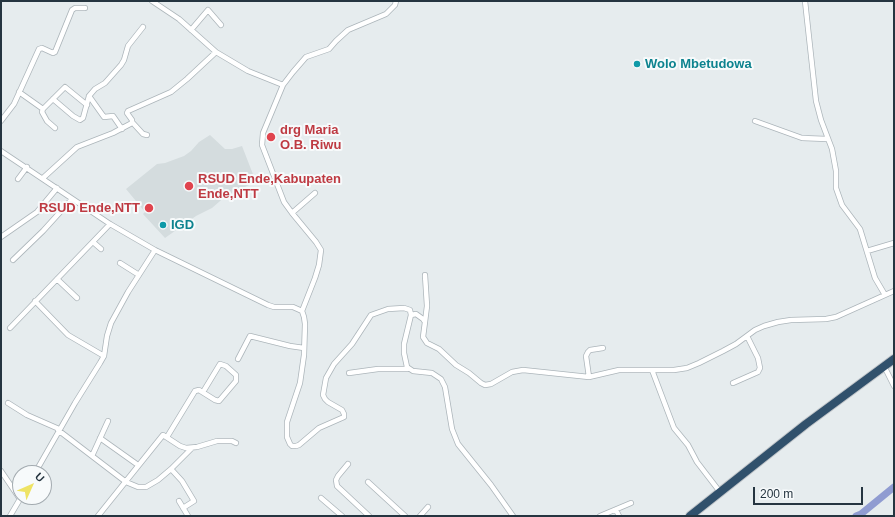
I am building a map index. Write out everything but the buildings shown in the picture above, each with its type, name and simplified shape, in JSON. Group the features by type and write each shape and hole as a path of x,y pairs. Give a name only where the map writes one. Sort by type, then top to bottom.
{"highway":[{"path":"690,516 847,393 894,359"}],"street":[{"path":"152,1 166,10 216,52 248,71 283,85"},
{"path":"396,1 395,5 386,14 348,30 336,40 329,49 306,57 292,72 283,85 263,133 262,145 284,202 321,250 315,278 302,311 305,324 304,348 299,389 287,422 288,441 292,446 296,446 319,428 344,417 342,410 328,402 323,395 326,378 334,364 352,344 371,316 388,310 404,308 410,310 411,315 404,344 408,369"},
{"path":"805,1 816,101 827,139 832,149 836,168 837,190 842,206 860,229 875,278 885,295"},
{"path":"1,121 14,104 39,49 42,48 55,52 72,10 75,8 85,8"},
{"path":"191,30 208,10 221,24"},
{"path":"53,98 80,120 83,118 89,96 95,89 104,84 121,65 128,46 143,27"},
{"path":"147,135 143,134 132,122 127,113 128,111 171,92 187,80 216,52"},
{"path":"55,128 47,121 42,112 53,98 65,87 87,105"},
{"path":"19,92 43,109"},
{"path":"89,96 104,117 113,116 122,129"},
{"path":"755,121 802,138 827,139"},
{"path":"43,178 77,147 122,129 132,122"},
{"path":"1,151 110,224 155,250 274,307 293,307 302,311"},
{"path":"18,179 27,168"},
{"path":"1,237 37,212 57,188"},
{"path":"292,213 315,192"},
{"path":"13,260 43,231 72,199"},
{"path":"10,328 110,224"},
{"path":"93,242 101,249"},
{"path":"867,251 894,243"},
{"path":"39,465 104,356 107,336 111,323 155,250"},
{"path":"120,263 139,275"},
{"path":"425,275 427,306 423,337 427,343 439,349 456,365 485,385 491,384 517,371 550,372 589,377 619,370 674,370 693,365 723,351 764,326 778,322 836,317 855,310 894,291"},
{"path":"57,279 77,298"},
{"path":"35,301 68,335 104,356"},
{"path":"411,315 420,315 425,322"},
{"path":"238,359 250,336 304,348"},
{"path":"733,384 758,372 760,368 758,358 747,336"},
{"path":"589,377 586,356 590,350 603,348"},
{"path":"167,437 195,391 199,390 214,400 219,401 236,381 236,375 226,366 220,364 203,392"},
{"path":"884,366 894,386"},
{"path":"349,373 408,369 432,373 441,379 445,387 452,429 458,444 491,485 513,516"},
{"path":"652,370 674,428 688,445 697,462 720,492"},
{"path":"8,403 27,415 59,430 126,482 138,487 146,487 158,480 192,448"},
{"path":"92,456 108,421"},
{"path":"98,516 161,436 164,435 180,446 186,448 192,448 217,441 232,441 236,443"},
{"path":"100,438 138,465"},
{"path":"348,464 338,476 336,480 337,486 369,516"},
{"path":"171,469 182,481 194,502 183,508"},
{"path":"1,471 12,487"},
{"path":"368,482 402,515"},
{"path":"321,498 342,516"},
{"path":"179,501 188,516"},
{"path":"603,516 631,504"},
{"path":"10,516 16,505"},
{"path":"420,516 428,507"},
{"path":"616,510 620,516"}],"shaded area":[{"name":"RSUD Ende,Kabupaten Ende,NTT","path":"210,135 225,149 232,149 242,146 256,182 227,195 212,208 196,216 165,238 143,214 145,212 126,189 157,164 165,163 184,156 199,142"}],"waterway":[{"path":"856,516 861,514 894,487"}],"place":[{"name":"Wolo Mbetudowa","path":"637,64"},
{"name":"drg Maria O.B. Riwu","path":"271,137"},
{"name":"RSUD Ende,Kabupaten Ende,NTT","path":"189,186"},
{"name":"RSUD Ende,NTT","path":"149,208"},
{"name":"IGD","path":"163,225"}]}
